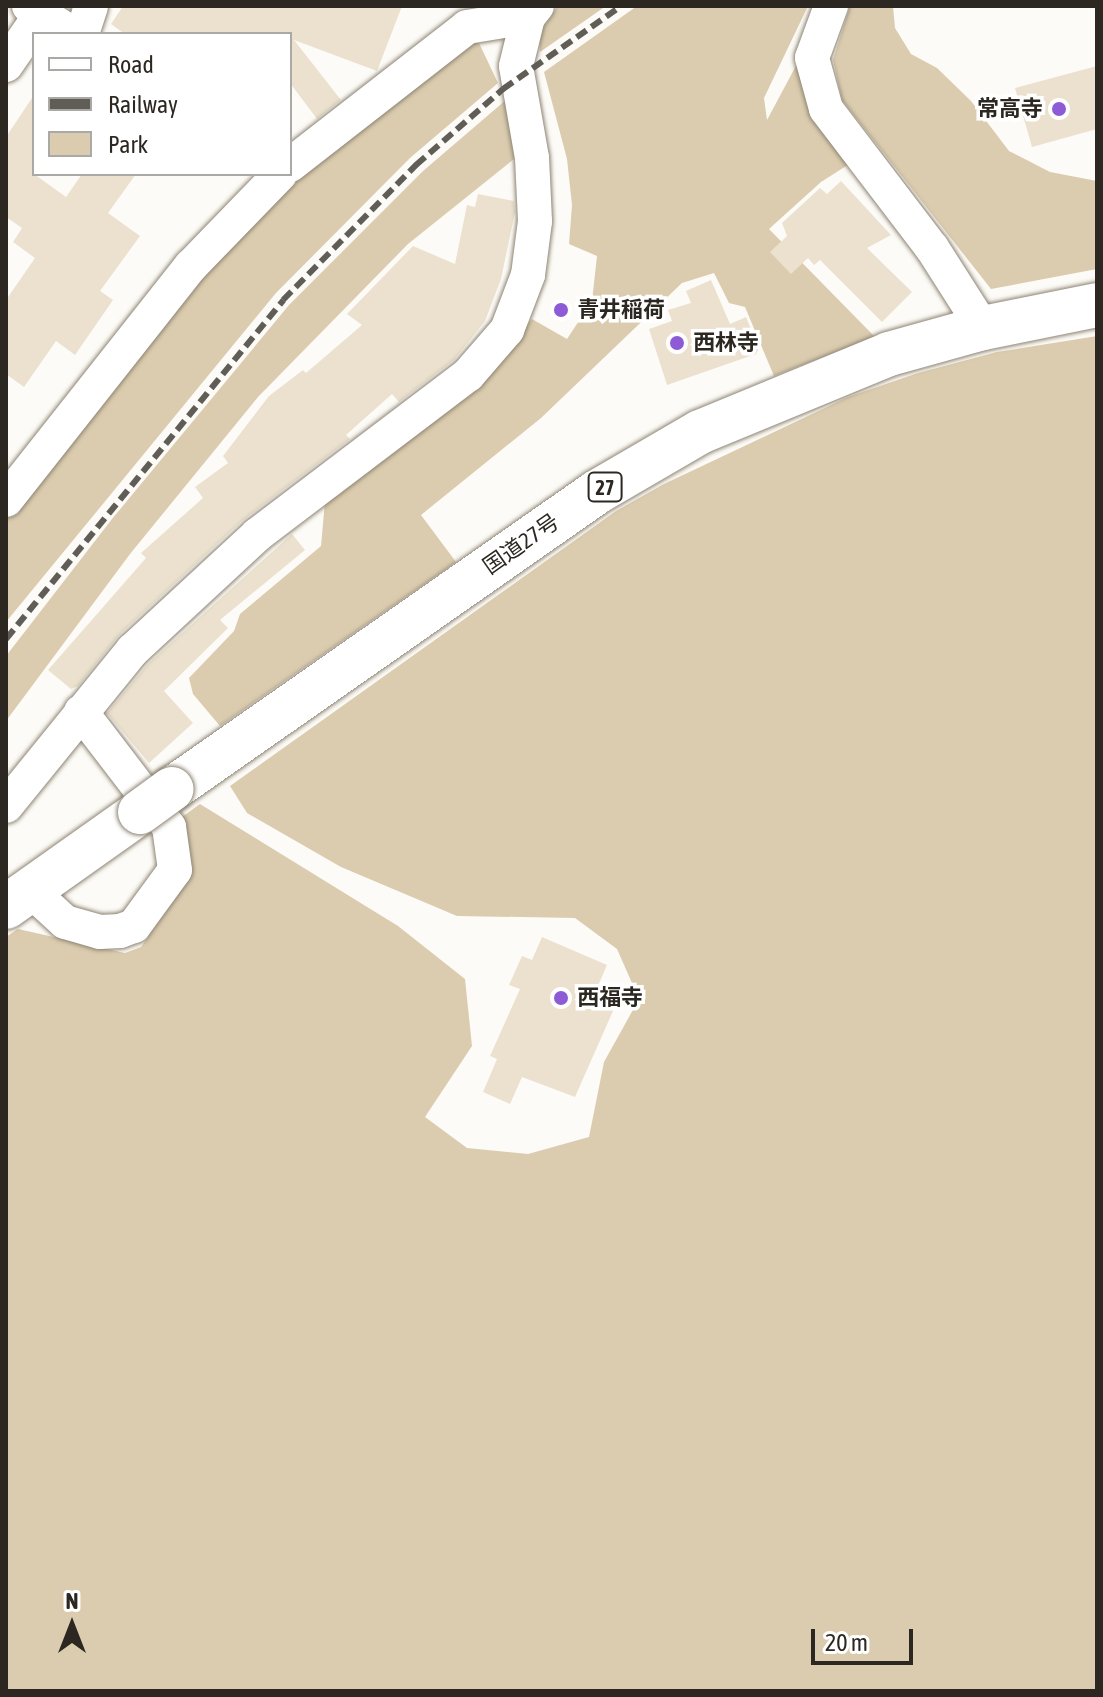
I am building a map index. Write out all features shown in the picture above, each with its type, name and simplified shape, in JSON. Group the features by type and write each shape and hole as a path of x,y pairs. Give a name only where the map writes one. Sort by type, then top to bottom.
{"highway":[{"name":"国道27号","path":"18,898 652,458 829,376 983,328 1097,305"}],"street":[{"path":"83,32 91,6"},
{"path":"831,6 812,58 826,109 932,248 983,328"},
{"path":"6,65 35,10 70,32"},
{"path":"6,806 133,650 257,535 468,375 507,330 528,275 535,221 532,158 516,66 522,10 467,27 292,163"},
{"path":"6,500 191,266 278,176"},
{"path":"18,898 65,922 100,932 120,931 134,926 175,870 169,827 81,712"}],"green space":[{"path":"558,6 606,6 540,52 539,33"},
{"path":"637,6 808,6 764,98 767,120 798,62 854,161 821,182 769,229 875,337 774,376 745,307 729,303 714,273 682,283 541,418 421,515 456,562 220,726 193,694 189,678 234,631 240,614 321,546 325,501 491,375 532,319 567,339 592,301 597,256 569,244 572,205 567,159 544,72"},
{"path":"850,6 893,6 895,28 911,54 937,68 971,101 1009,151 1050,172 1097,181 1097,269 991,289 842,100 833,60"},
{"path":"467,43 479,43 498,83 410,158 276,293 6,622 6,519 119,371 293,179"},
{"path":"507,99 519,155 408,244 258,397 130,554 6,721 6,656 112,519 289,305 423,171"},
{"path":"1097,336 1097,1691 6,1691 6,937 18,929 125,953 141,947 192,874 182,817 200,804 398,926 465,979 472,1046 425,1117 467,1148 528,1154 589,1137 604,1062 639,999 617,949 575,918 457,916 341,867 247,813 230,786 616,511 664,484 848,397 918,373 997,352"}],"building":[{"path":"123,6 402,6 377,71 294,40 341,100 317,119 292,86 292,32 122,32 111,24"},
{"name":"常高寺","path":"1097,66 1097,129 1032,147 1015,88"},
{"path":"32,98 32,176 37,176 66,197 81,176 135,176 108,213 140,236 100,291 113,300 75,355 56,341 24,387 6,374 6,300 35,258 13,242 22,228 6,217 6,137"},
{"path":"841,181 891,235 867,248 912,292 882,322 820,260 814,265 808,258 791,274 770,252 787,236 782,223 820,188 827,194"},
{"path":"478,194 514,201 515,212 501,279 485,321 454,360 399,402 392,394 346,435 350,439 243,520 119,635 78,686 71,689 48,670 146,558 141,553 203,498 195,487 228,463 223,456 269,396 303,370 306,373 362,325 347,314 413,246 455,264 467,205 475,207"},
{"path":"711,280 730,324 746,317 759,348 756,354 667,385 649,329 672,321 668,310 691,303 686,291"},
{"path":"292,534 305,550 220,620 228,628 164,691 193,723 149,763 107,713 148,664"},
{"name":"西福寺","path":"542,937 607,965 595,993 617,1002 575,1097 522,1077 510,1104 483,1092 497,1059 490,1056 520,989 509,985 522,956 532,960"}],"railway":[{"path":"6,639 283,300 416,165 503,89 621,6"}],"place":[{"name":"常高寺","path":"1059,109"},
{"name":"青井稲荷","path":"561,310"},
{"name":"西林寺","path":"677,343"},
{"name":"西福寺","path":"561,998"}]}
